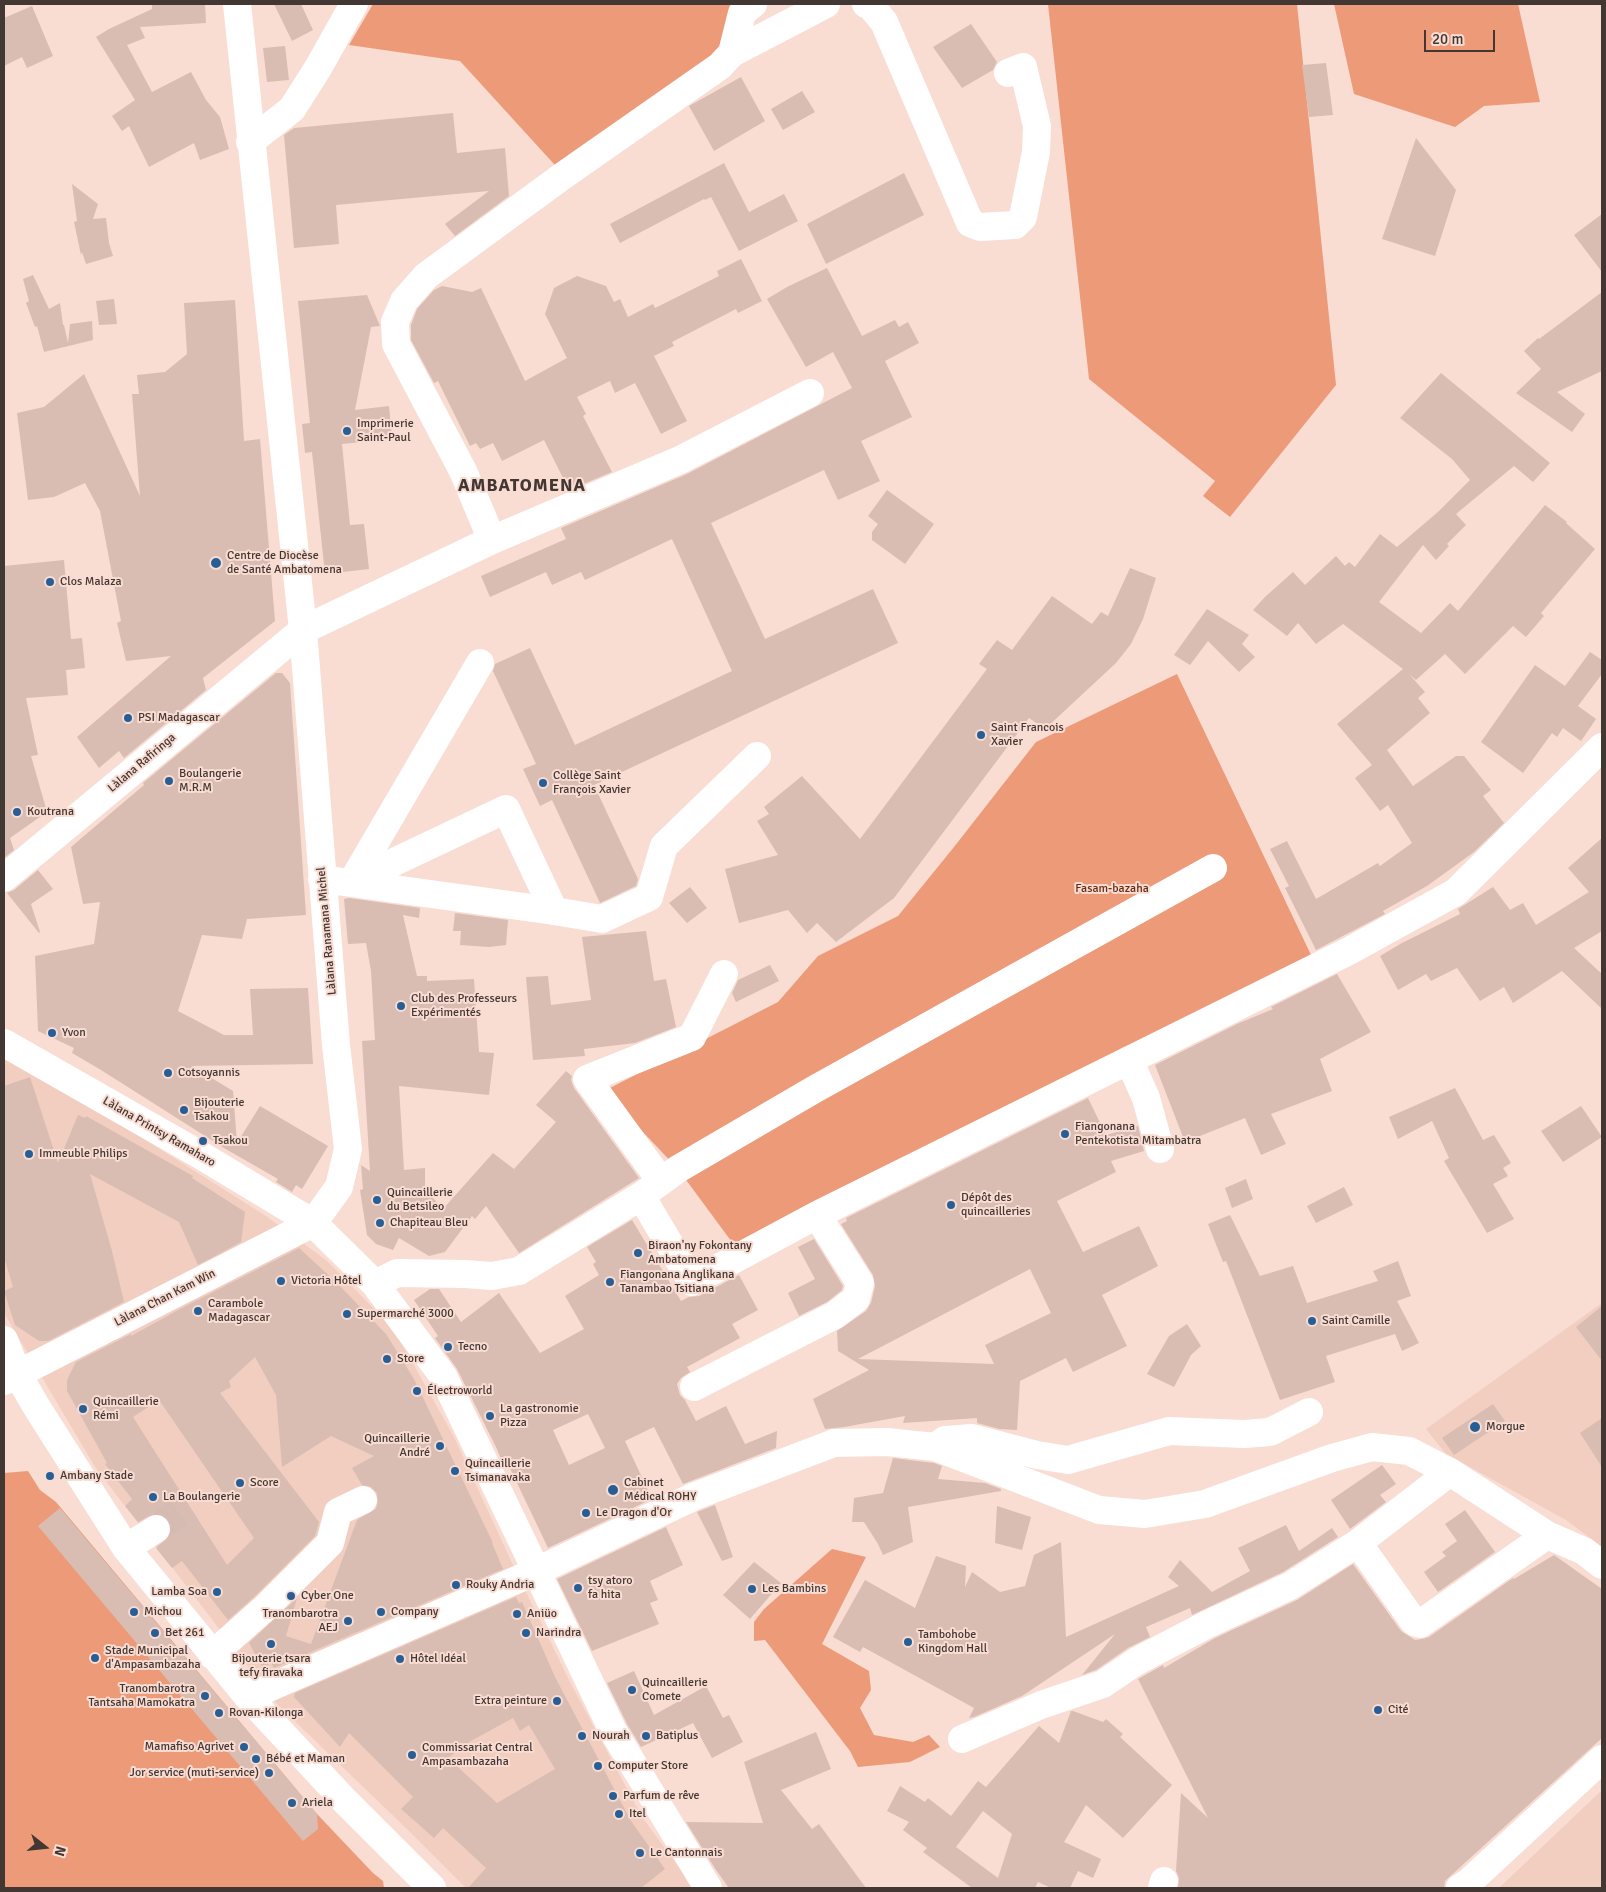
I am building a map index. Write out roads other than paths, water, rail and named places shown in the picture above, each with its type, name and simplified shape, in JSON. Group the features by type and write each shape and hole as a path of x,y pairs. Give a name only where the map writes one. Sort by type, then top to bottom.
{"street":[{"name":"Làlana Ranamana Michel","path":"237,4 250,142 303,630 336,1045 348,1150 340,1187 313,1223"},
{"path":"250,142 292,109 318,68 354,4"},
{"path":"492,540 463,471 396,344 396,322 404,301 426,276 564,175 720,66 732,53 826,4"},
{"path":"866,4 870,5 884,22 970,223 980,227 1015,225 1022,217 1036,152 1038,126 1023,67 1008,73"},
{"path":"732,53 745,7"},
{"name":"Làlana Rafiringa","path":"4,878 303,630 492,540 680,460 810,393"},
{"path":"352,882 480,663"},
{"path":"724,974 692,1037 587,1078 651,1188 692,1282 817,1215 1348,951 1456,892 1602,747"},
{"path":"322,879 602,919 650,897 664,846 757,756"},
{"path":"352,882 506,809 554,911"},
{"path":"375,1284 397,1273 492,1276 519,1271 678,1169 814,1089 1213,868"},
{"name":"Làlana Printsy Ramaharo","path":"4,1043 197,1153 313,1223 375,1284 443,1376 613,1731 708,1888"},
{"path":"1129,1060 1146,1098 1160,1149"},
{"path":"694,1387 836,1315 856,1299 860,1283 817,1215"},
{"name":"Làlana Chan Kam Win","path":"11,1377 313,1223"},
{"path":"4,1340 11,1377 62,1449 126,1548 248,1697 345,1801 432,1888"},
{"path":"935,1447 945,1440 972,1438 1037,1455 1068,1460 1169,1431 1244,1434 1270,1432 1308,1412"},
{"path":"248,1697 537,1571 695,1496 834,1443 887,1442 935,1447 1099,1510 1145,1514 1205,1504 1332,1458 1372,1447 1409,1451 1450,1472 1547,1536 1584,1551 1602,1564"},
{"path":"962,1739 1041,1705 1103,1684 1137,1661 1208,1624 1290,1586 1358,1543 1450,1472"},
{"path":"212,1655 266,1606 330,1542 338,1512 363,1500"},
{"path":"126,1548 156,1529"},
{"path":"1358,1543 1414,1622 1420,1624 1547,1536"},
{"path":"1460,1888 1469,1882 1602,1760"}],"tunnel":[{"path":"156,1529 189,1506"}],"place":[{"name":"Imprimerie Saint-Paul","path":"347,431"},
{"name":"Centre de Diocèse de Santé Ambatomena","path":"216,563"},
{"name":"Clos Malaza","path":"50,582"},
{"name":"PSI Madagascar","path":"128,718"},
{"name":"Saint Francois Xavier","path":"981,735"},
{"name":"Boulangerie M.R.M","path":"169,781"},
{"name":"Collège Saint François Xavier","path":"543,783"},
{"name":"Koutrana","path":"17,812"},
{"name":"Club des Professeurs Expérimentés","path":"401,1006"},
{"name":"Yvon","path":"52,1033"},
{"name":"Cotsoyannis","path":"168,1073"},
{"name":"Bijouterie Tsakou","path":"184,1110"},
{"name":"Fiangonana Pentekotista Mitambatra","path":"1065,1134"},
{"name":"Tsakou","path":"203,1141"},
{"name":"Immeuble Philips","path":"29,1154"},
{"name":"Quincaillerie du Betsileo","path":"377,1200"},
{"name":"Dépôt des quincailleries","path":"951,1205"},
{"name":"Chapiteau Bleu","path":"380,1223"},
{"name":"Biraon'ny Fokontany Ambatomena","path":"638,1253"},
{"name":"Victoria Hôtel","path":"281,1281"},
{"name":"Fiangonana Anglikana Tanambao Tsitiana","path":"610,1282"},
{"name":"Carambole Madagascar","path":"198,1311"},
{"name":"Supermarché 3000","path":"347,1314"},
{"name":"Saint Camille","path":"1312,1321"},
{"name":"Tecno","path":"448,1347"},
{"name":"Store","path":"387,1359"},
{"name":"Électroworld","path":"417,1391"},
{"name":"Quincaillerie Rémi","path":"83,1409"},
{"name":"La gastronomie Pizza","path":"490,1416"},
{"name":"Morgue","path":"1475,1427"},
{"name":"Quincaillerie André","path":"440,1446"},
{"name":"Quincaillerie Tsimanavaka","path":"455,1471"},
{"name":"Ambany Stade","path":"50,1476"},
{"name":"Score","path":"240,1483"},
{"name":"Cabinet Médical ROHY","path":"613,1490"},
{"name":"La Boulangerie","path":"153,1497"},
{"name":"Le Dragon d'Or","path":"586,1513"},
{"name":"Rouky Andria","path":"456,1585"},
{"name":"tsy atoro fa hita","path":"578,1588"},
{"name":"Les Bambins","path":"752,1589"},
{"name":"Lamba Soa","path":"217,1592"},
{"name":"Cyber One","path":"291,1596"},
{"name":"Michou","path":"134,1612"},
{"name":"Company","path":"381,1612"},
{"name":"Aniüo","path":"517,1614"},
{"name":"Tranombarotra AEJ","path":"348,1621"},
{"name":"Bet 261","path":"155,1633"},
{"name":"Narindra","path":"526,1633"},
{"name":"Tambohobe Kingdom Hall","path":"908,1642"},
{"name":"Bijouterie tsara tefy firavaka","path":"271,1644"},
{"name":"Stade Municipal d'Ampasambazaha","path":"95,1658"},
{"name":"Hôtel Idéal","path":"400,1659"},
{"name":"Quincaillerie Comete","path":"632,1690"},
{"name":"Tranombarotra Tantsaha Mamokatra","path":"205,1696"},
{"name":"Extra peinture","path":"557,1701"},
{"name":"Cité","path":"1378,1710"},
{"name":"Rovan-Kilonga","path":"219,1713"},
{"name":"Nourah","path":"582,1736"},
{"name":"Batiplus","path":"646,1736"},
{"name":"Mamafiso Agrivet","path":"244,1747"},
{"name":"Commissariat Central Ampasambazaha","path":"412,1755"},
{"name":"Bébé et Maman","path":"256,1759"},
{"name":"Computer Store","path":"598,1766"},
{"name":"Jor service (muti-service)","path":"269,1773"},
{"name":"Parfum de rêve","path":"613,1796"},
{"name":"Ariela","path":"292,1803"},
{"name":"Itel","path":"619,1814"},
{"name":"Le Cantonnais","path":"640,1853"}],"district":[{"name":"AMBATOMENA","path":"522,486"}],"park label":[{"name":"Fasam-bazaha","path":"1112,889"}]}
